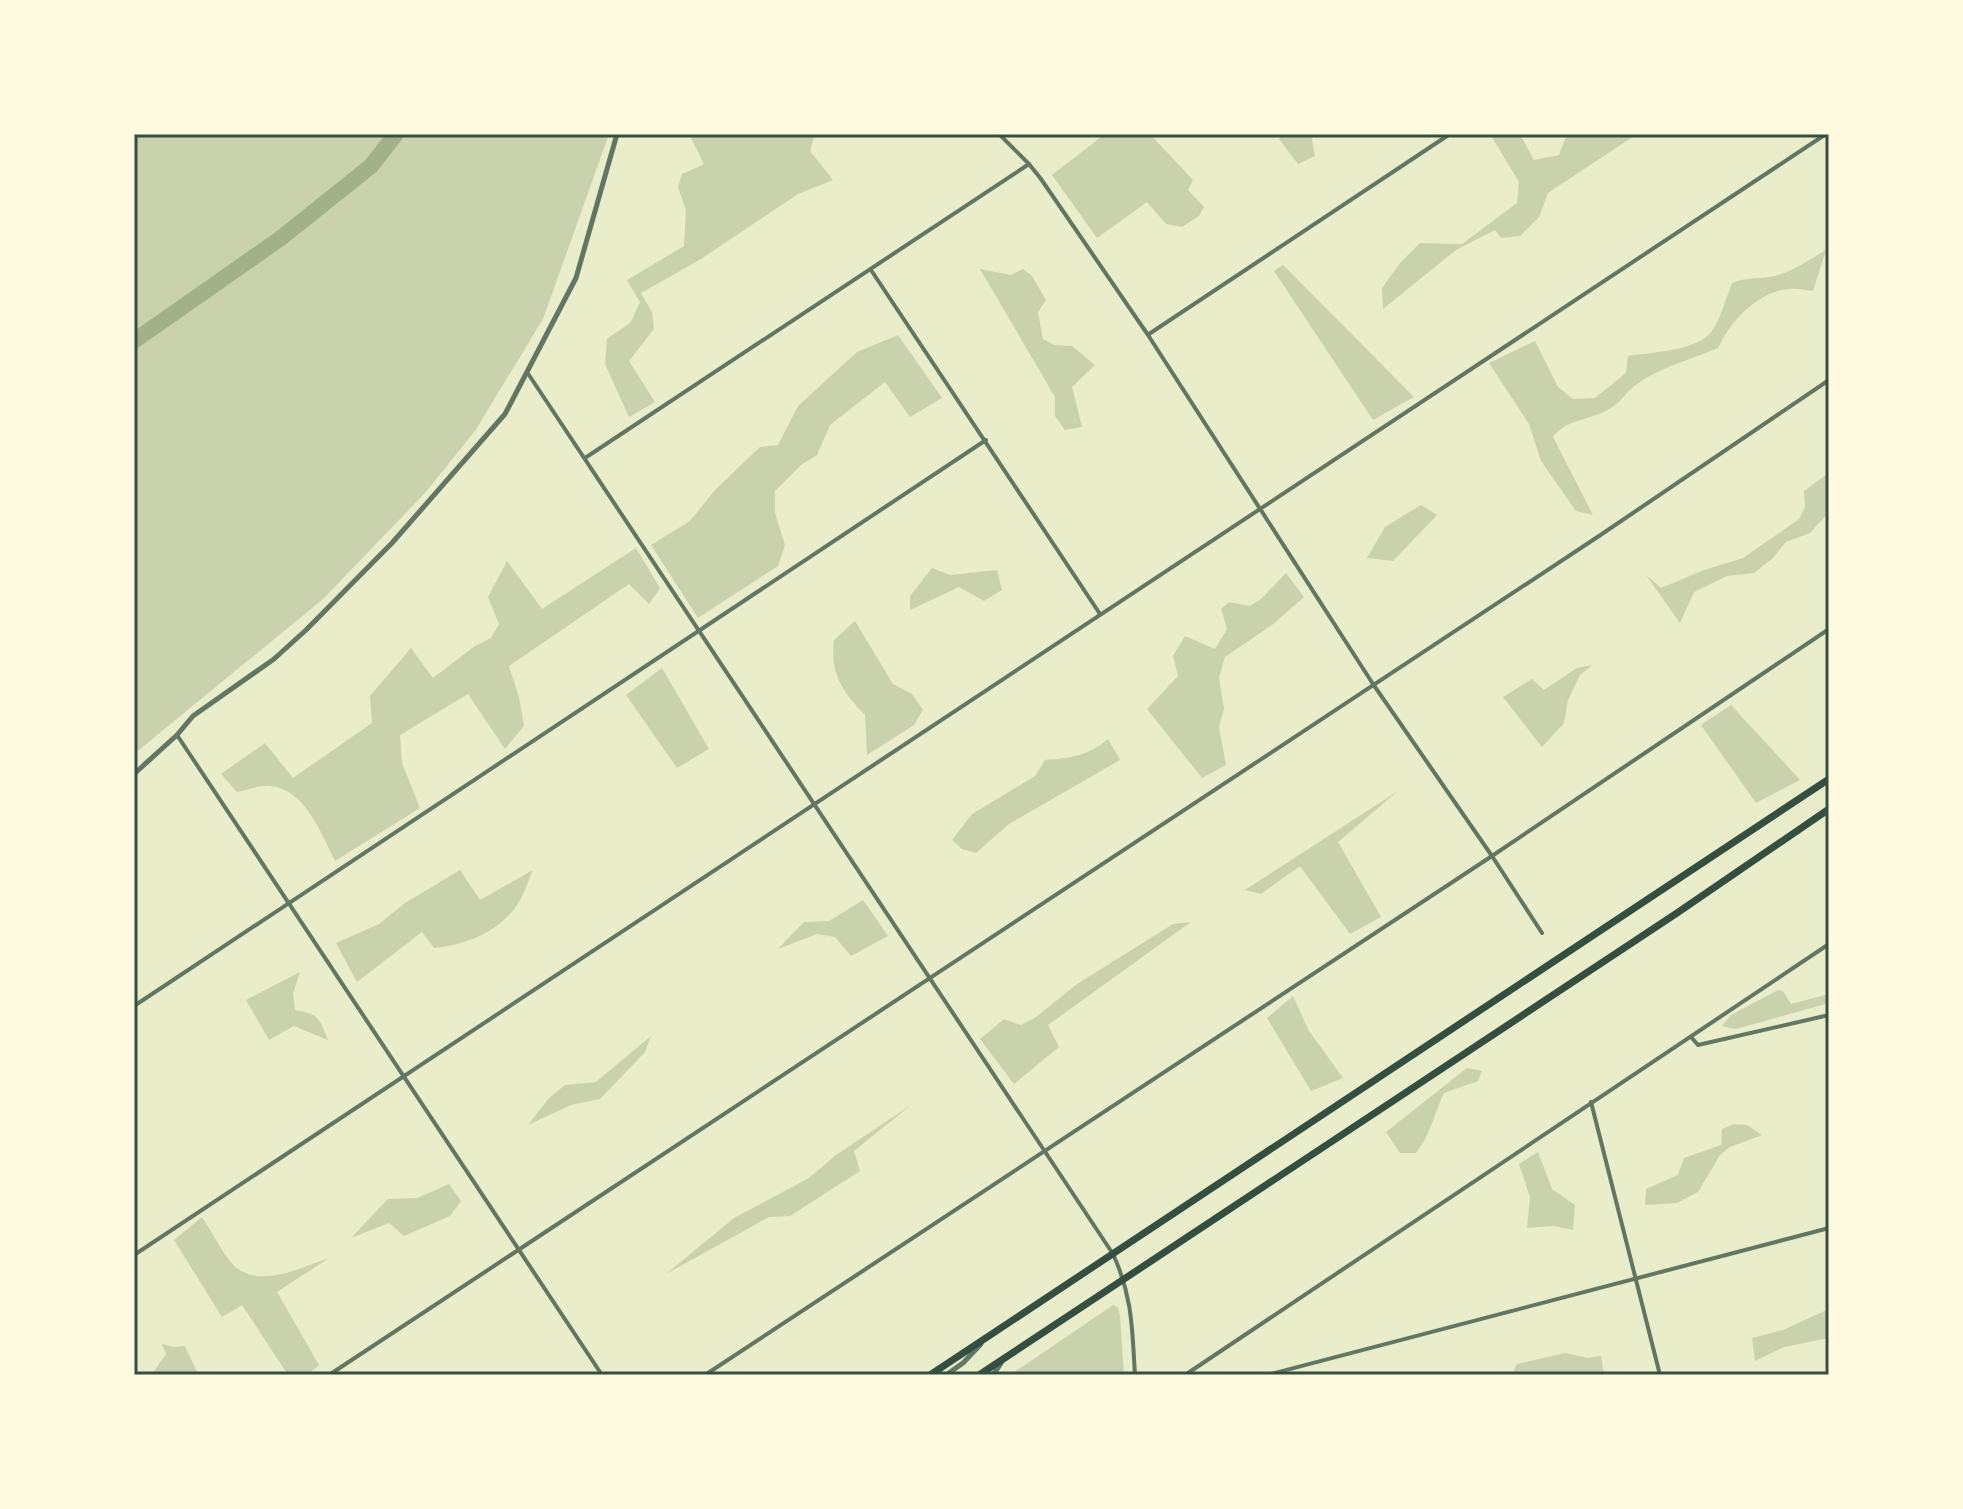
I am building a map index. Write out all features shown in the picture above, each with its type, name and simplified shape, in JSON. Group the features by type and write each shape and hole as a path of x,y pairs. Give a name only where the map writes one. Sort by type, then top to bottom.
{"highway":[{"path":"930,1375 1829,779"},
{"path":"979,1375 1829,809"}],"street":[{"path":"134,774 193,716 274,659 392,543 505,414 576,278 617,134"},
{"path":"999,134 1029,164 1148,335 1373,684 1542,933"},
{"path":"1148,335 1450,134"},
{"path":"134,1255 1826,134"},
{"path":"585,458 1029,164"},
{"path":"871,270 1100,614"},
{"path":"527,372 1113,1254 1125,1280 1130,1307 1135,1375"},
{"path":"329,1375 1829,380"},
{"path":"134,1006 986,440"},
{"path":"705,1375 1492,856 1829,629"},
{"path":"177,735 602,1375"},
{"path":"1185,1375 1829,944"},
{"path":"1691,1037 1698,1045 1829,1015"},
{"path":"1591,1102 1660,1375"},
{"path":"1267,1375 1829,1228"},
{"path":"946,1375 963,1363 987,1337"},
{"path":"993,1375 1001,1360"}],"green space":[{"path":"134,134 609,134 543,319 475,431 425,493 322,600 134,754"},
{"path":"689,134 815,134 810,151 833,180 798,194 701,259 641,293 652,312 654,329 629,361 655,402 629,417 605,364 607,339 631,322 640,302 627,280 684,246 686,210 678,187 682,174 704,164"},
{"path":"1105,134 1150,134 1193,180 1188,190 1204,207 1199,216 1182,227 1166,224 1147,202 1097,238 1052,175"},
{"path":"1282,134 1311,134 1315,156 1298,164 1279,139"},
{"path":"1490,134 1520,134 1534,160 1559,155 1567,134 1637,134 1548,193 1539,217 1520,236 1501,238 1495,230 1456,250 1383,309 1382,288 1420,243 1462,244 1517,203 1519,182"},
{"path":"1826,250 1813,291 1777,291 1755,302 1737,319 1718,348 1646,378 1606,411 1574,422 1553,437 1593,515 1576,511 1541,461 1529,424 1489,363 1535,341 1558,387 1573,399 1595,398 1626,373 1628,356 1674,350 1705,338 1718,320 1732,283 1782,274"},
{"path":"1283,265 1414,397 1373,420 1274,271"},
{"path":"980,269 1011,275 1023,269 1032,276 1046,300 1038,312 1043,339 1054,345 1072,346 1095,365 1072,387 1082,427 1065,430 1055,416 1055,397"},
{"path":"898,335 942,398 910,417 885,382 830,425 817,455 801,465 775,491 775,513 785,545 778,566 698,618 651,545 690,521 715,490 760,447 778,445 798,406 857,352"},
{"path":"1827,474 1829,512 1810,533 1786,542 1773,558 1754,573 1727,576 1694,592 1680,623 1646,575 1661,588 1743,558 1799,519 1805,507 1804,491"},
{"path":"1421,505 1437,515 1393,561 1367,558 1385,527"},
{"path":"636,548 660,588 649,604 629,584 509,666 524,726 505,749 468,694 400,735 402,763 420,808 335,861 318,826 292,794 269,786 237,792 221,774 265,743 293,778 372,723 370,696 411,648 433,678 475,646 491,638 499,624 488,597 507,561 542,609"},
{"path":"932,568 950,575 997,570 1002,590 984,601 959,587 910,610 910,596"},
{"path":"1286,573 1304,597 1272,625 1225,657 1219,678 1224,709 1219,727 1226,765 1202,778 1147,709 1178,676 1173,656 1185,636 1215,649 1227,629 1221,609 1229,602 1250,606"},
{"path":"855,621 893,684 912,694 923,710 914,725 867,755 865,715 839,681 833,652 834,640"},
{"path":"1593,665 1580,675 1568,700 1564,723 1542,747 1503,697 1532,679 1544,690 1577,668"},
{"path":"662,668 709,749 677,768 626,695"},
{"path":"1731,705 1800,780 1756,803 1701,725"},
{"path":"1108,739 1120,760 1009,824 976,853 962,849 952,840 972,814 1035,776 1045,760 1078,755"},
{"path":"1398,791 1338,842 1381,917 1350,934 1300,866 1261,894 1245,890"},
{"path":"460,870 480,900 533,870 517,905 491,930 458,944 434,948 422,932 357,982 336,943 379,924 405,903"},
{"path":"863,900 888,936 851,956 835,937 817,934 778,949 804,922 829,921"},
{"path":"1191,922 1048,1025 1059,1047 1014,1084 980,1039 1004,1019 1021,1025 1036,1017 1077,984 1173,924"},
{"path":"300,972 293,994 295,1010 317,1018 328,1040 294,1026 269,1040 246,1000"},
{"path":"1778,990 1783,991 1791,1004 1829,994 1829,1003 1736,1029 1722,1026 1731,1015"},
{"path":"1293,996 1309,1031 1343,1078 1311,1091 1267,1018"},
{"path":"651,1036 645,1052 600,1099 571,1105 528,1125 550,1097 565,1085 596,1082"},
{"path":"1467,1068 1482,1071 1478,1081 1444,1093 1429,1131 1416,1153 1400,1153 1386,1132"},
{"path":"911,1105 854,1151 860,1171 790,1216 769,1217 666,1274 734,1218 809,1178 836,1155"},
{"path":"1734,1124 1747,1125 1762,1135 1730,1147 1720,1155 1698,1192 1677,1203 1645,1205 1646,1189 1678,1175 1684,1158 1721,1145 1722,1129"},
{"path":"1538,1152 1552,1189 1575,1205 1573,1230 1554,1226 1527,1228 1530,1197 1519,1164"},
{"path":"449,1184 461,1201 450,1216 404,1236 389,1223 351,1238 388,1199 417,1198"},
{"path":"202,1217 229,1260 249,1274 284,1274 329,1258 277,1292 319,1365 308,1375 288,1375 242,1305 222,1317 174,1240"},
{"path":"1113,1305 1118,1307 1120,1316 1124,1375 1010,1375"},
{"path":"1829,1309 1829,1338 1784,1347 1755,1361 1752,1338 1783,1330"},
{"path":"162,1344 185,1346 197,1372 157,1375 154,1371 166,1354"},
{"path":"1565,1353 1588,1358 1601,1356 1604,1375 1512,1375 1517,1364"}],"waterway":[{"path":"134,341 281,238 371,166 396,134"}]}
